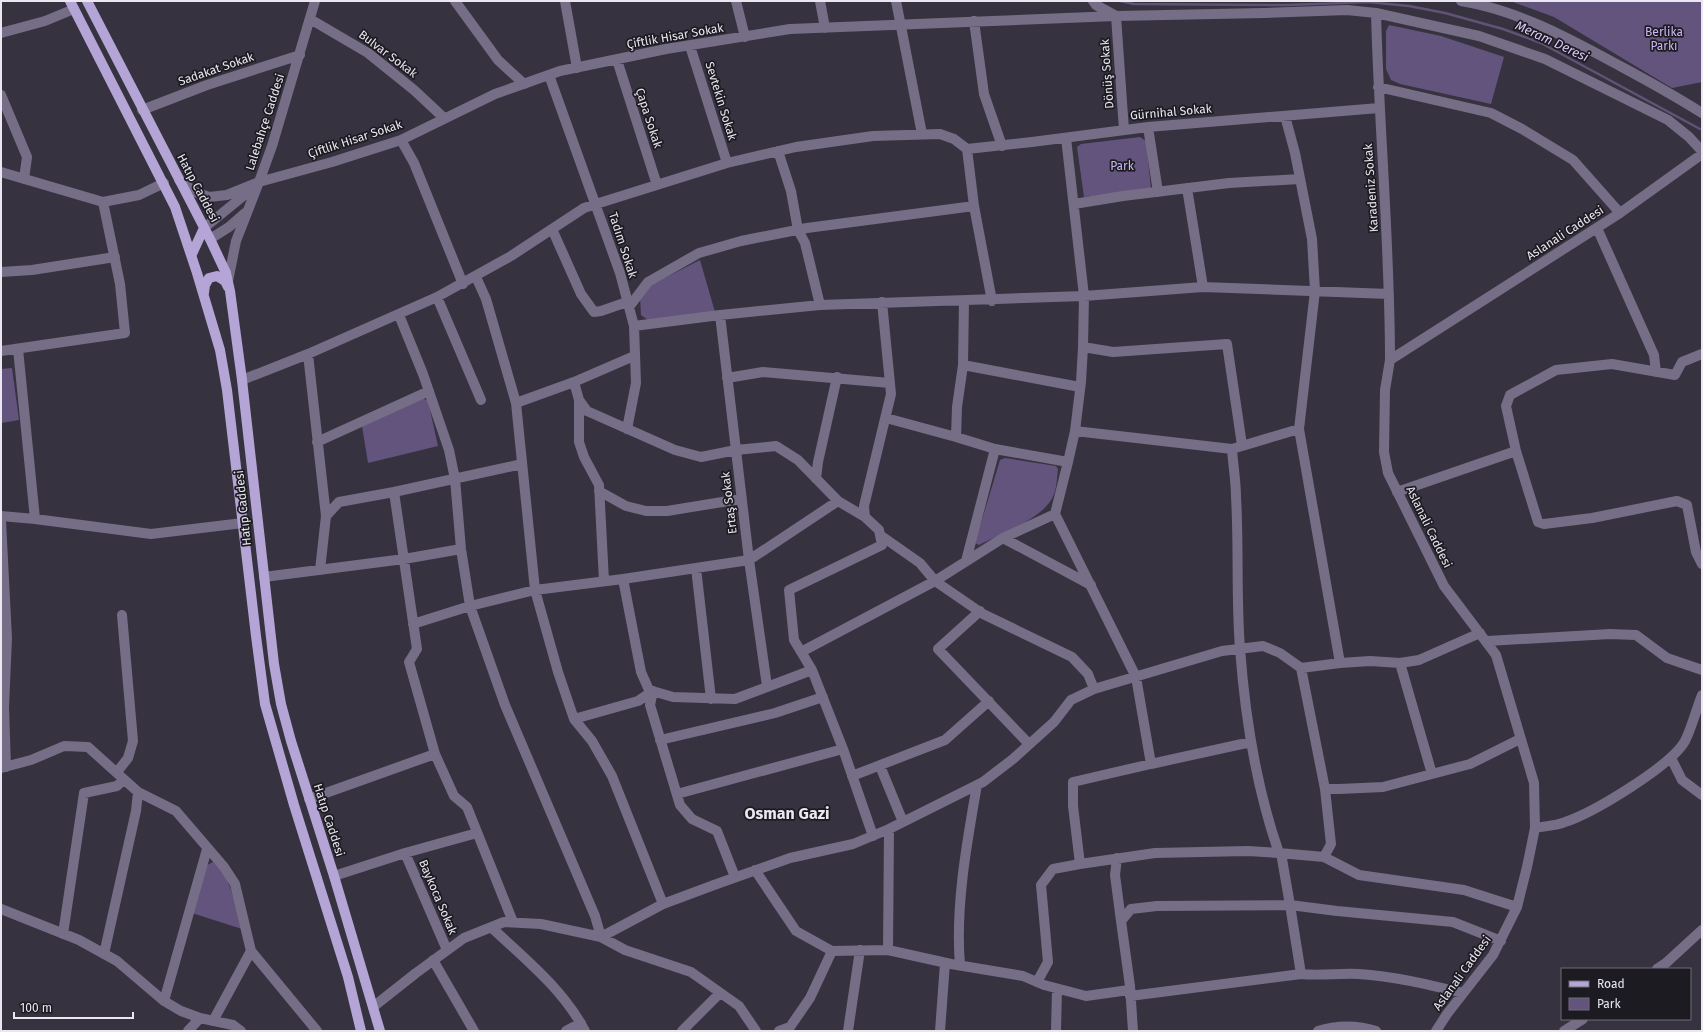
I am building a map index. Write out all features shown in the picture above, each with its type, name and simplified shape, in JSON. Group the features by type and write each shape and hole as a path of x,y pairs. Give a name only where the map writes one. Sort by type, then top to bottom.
{"main road":[{"name":"Hatıp Caddesi","path":"87,1 210,239 226,273 242,380 274,664 281,704 380,1031"},
{"name":"Hatıp Caddesi","path":"72,5 178,212 220,350 227,390 265,704 294,805 348,977 361,1031"},
{"path":"192,254 204,228"},
{"path":"204,296 205,284 209,278 217,276 225,281 229,286"}],"street":[{"name":"Lalebahçe Caddesi","path":"204,228 259,182 300,55 315,1"},
{"path":"455,1 498,60 524,84"},
{"path":"565,1 577,68"},
{"path":"736,1 745,37"},
{"path":"820,1 825,28"},
{"path":"896,1 922,134"},
{"path":"1093,1 1096,5 1116,16"},
{"path":"1461,1 1476,3 1517,16 1570,39 1702,113"},
{"path":"1,33 45,20 72,5"},
{"name":"Çiftlik Hisar Sokak","path":"179,180 195,192 209,196 227,195 259,182 332,162 401,140 495,94 549,75 577,68 690,46 790,30 974,21 1116,16 1264,14 1347,10 1376,13 1479,36 1545,59 1668,120 1689,137 1702,152"},
{"name":"Karadeniz Sokak","path":"1376,13 1379,108 1386,218 1390,360"},
{"name":"Dönüş Sokak","path":"1116,16 1124,130"},
{"name":"Bulvar Sokak","path":"310,19 368,53 414,90 444,118"},
{"path":"974,21 984,94 1002,146"},
{"name":"Sevtekin Sokak","path":"690,46 727,163"},
{"name":"Sadakat Sokak","path":"142,110 206,85 300,55"},
{"name":"Çapa Sokak","path":"617,60 657,185"},
{"name":"Tadım Sokak","path":"549,75 620,273 634,326 636,383 627,429"},
{"path":"1378,87 1491,113 1503,119 1574,160 1620,213"},
{"path":"1,95 27,157 24,179"},
{"name":"Gürnihal Sokak","path":"967,149 1002,146 1148,127 1379,108"},
{"path":"1285,116 1300,179 1312,240 1315,291 1299,429 1340,663"},
{"path":"1148,127 1158,192"},
{"path":"242,380 308,354 399,315 463,284 511,256 584,208 727,163 796,148 873,136 940,134 954,140 967,149 974,206 992,301"},
{"path":"1066,138 1084,296 1083,347 1075,431 1056,514 1136,677 1151,764"},
{"path":"401,140 414,163 463,284"},
{"path":"778,152 791,191 798,230 805,243 820,305"},
{"name":"Aslanali Caddesi","path":"1436,1031 1447,1014 1493,955 1517,907 1528,867 1535,828 1534,783 1496,655 1487,641 1444,586 1388,473 1384,452 1385,390 1390,360 1620,213 1702,152"},
{"path":"1,172 103,202 139,195 164,183"},
{"path":"1074,204 1230,183 1300,179"},
{"path":"229,286 236,241 259,182"},
{"path":"1187,188 1203,287"},
{"path":"1,351 125,333 115,256 103,202"},
{"path":"552,229 581,294 594,312 628,305 648,282 699,253 741,240 798,230 974,206"},
{"path":"210,239 229,227 247,211"},
{"path":"1597,228 1654,356 1656,372"},
{"path":"1,272 32,270 115,256"},
{"path":"476,276 486,299 516,403 535,590 558,672 574,719 592,741 612,776 663,904"},
{"path":"634,326 720,315 820,305 882,302 992,301 1203,287 1389,294"},
{"path":"437,297 481,400"},
{"path":"956,437 957,407 963,365 964,301"},
{"path":"865,517 864,506 891,394 882,302"},
{"path":"399,315 430,391 449,450 456,479 461,549 470,606 505,705 595,916 601,937"},
{"name":"Ertaş Sokak","path":"720,315 741,499 767,686"},
{"path":"1083,347 1113,352 1227,344 1242,446"},
{"path":"18,349 35,520"},
{"path":"308,354 326,516 320,570"},
{"path":"1702,354 1682,362 1675,375 1612,364 1556,370 1510,395 1506,406 1516,451 1538,522 1544,524 1592,518 1677,501 1688,505 1696,552 1702,564"},
{"path":"516,403 574,382 634,356"},
{"path":"963,365 1080,387"},
{"path":"727,378 763,372 838,377 890,383"},
{"path":"816,479 818,462 838,377"},
{"path":"574,382 579,400 579,442 584,457 599,485 604,581"},
{"path":"317,442 430,391"},
{"path":"579,400 587,411 675,450 702,456 736,450 776,446 798,460 838,502 865,517 879,530 882,545 789,590 794,640 812,670 823,697 843,749 873,836"},
{"path":"886,418 995,449 1068,462"},
{"path":"1075,431 1232,449 1299,429"},
{"path":"966,561 995,449"},
{"path":"1232,449 1236,496 1240,649 1251,742 1271,832 1280,853 1290,904 1300,974"},
{"path":"1397,492 1516,451"},
{"path":"326,516 339,502 394,492 522,464"},
{"path":"599,491 626,506 646,511 667,511 741,499"},
{"path":"394,492 417,649 409,662 435,754 454,796 467,807 513,922"},
{"path":"413,624 470,606 535,590 623,579 749,560 838,502"},
{"path":"801,652 935,581 1003,538 1056,514"},
{"path":"1,516 151,534 243,523"},
{"path":"1,521 4,638 4,767 31,760 64,746 88,747 138,792 176,812 224,867 235,884 251,951 317,1031"},
{"path":"880,535 920,563 935,581 980,612 1072,657 1088,674 1094,689"},
{"path":"1003,538 1091,585"},
{"path":"264,577 404,559 461,549"},
{"path":"696,568 711,699"},
{"path":"623,579 641,672 649,690 673,697 711,699 735,698 812,670"},
{"path":"980,612 938,649 1029,744"},
{"path":"116,772 128,758 133,740 122,615"},
{"path":"1301,668 1340,663 1370,661 1400,663 1419,660 1480,633"},
{"path":"1487,641 1610,634 1636,635 1666,658 1702,670"},
{"path":"601,937 663,904 735,877 790,858 853,844 873,836 983,782 1012,760 1054,722 1071,700 1094,689 1222,651 1263,646 1280,653 1301,668 1326,788 1331,844 1324,858"},
{"path":"1400,663 1432,774"},
{"path":"574,719 638,702 653,691"},
{"path":"653,691 650,705 680,806 692,819 718,831 735,877"},
{"path":"1535,828 1564,822 1603,804 1636,784 1671,758 1684,742 1702,695"},
{"path":"660,740 775,713 823,697"},
{"path":"852,776 945,740 989,701"},
{"path":"1326,788 1339,789 1384,787 1470,764 1520,739"},
{"path":"1080,864 1073,806 1073,782 1251,742"},
{"path":"676,794 843,749"},
{"path":"309,799 435,754"},
{"path":"1671,758 1682,780 1702,795"},
{"path":"880,766 903,822"},
{"path":"63,934 84,793 117,786 123,780"},
{"path":"960,965 959,915 968,833 977,785"},
{"path":"104,954 136,811 138,792"},
{"path":"888,950 889,829"},
{"path":"334,876 405,853 477,833"},
{"path":"164,1001 207,849"},
{"path":"1037,982 1048,962 1041,885 1053,869 1118,858 1155,853 1248,851 1324,858 1359,874 1464,890 1517,907"},
{"name":"Baykoca Sokak","path":"405,853 447,950"},
{"path":"1118,858 1115,875 1130,986 1133,1031"},
{"path":"755,870 796,931 832,951 888,950 945,963 1023,976 1037,982 1086,996 1130,993 1300,974 1360,974 1429,984 1463,993"},
{"path":"1121,920 1131,909 1156,906 1290,904 1337,911 1453,922 1501,941"},
{"path":"1,909 63,934 117,961 164,1001 181,1011 200,1018 233,1024 241,1031"},
{"path":"373,1007 464,938 504,922 513,922 541,924 601,937 626,950 691,972 738,1006 756,1031"},
{"path":"491,927 545,977 583,1027 566,1031"},
{"path":"1658,968 1702,930"},
{"path":"848,1031 860,950"},
{"path":"213,1021 251,951"},
{"path":"780,1031 790,1027 810,998 832,951"},
{"path":"433,960 474,1031"},
{"path":"940,1031 945,963"},
{"path":"1056,1031 1058,988"},
{"path":"682,1031 720,993"},
{"path":"188,1031 200,1018"},
{"path":"1564,1031 1581,1020"},
{"path":"1318,1031 1331,1027 1366,1028 1376,1031"}],"green space":[{"name":"Berlika Parkı","path":"1510,1 1702,1 1702,82 1672,88 1554,17"},
{"path":"1389,25 1441,36 1504,57 1491,104 1400,84 1391,80 1386,69 1386,31"},
{"name":"Park","path":"1140,137 1146,141 1151,188 1149,190 1084,197 1077,147 1081,144"},
{"path":"700,260 715,312 648,320 641,315 640,296 649,286"},
{"path":"12,368 19,420 1,423 1,369"},
{"path":"423,398 428,401 438,446 368,463 362,426"},
{"path":"1005,458 1056,466 1058,469 1055,491 1049,503 1042,511 1010,530 979,545 975,543 1000,460"},
{"path":"213,862 225,876 229,884 242,929 192,913 207,865"}],"waterway":[{"name":"Meram Deresi","path":"1120,1 1134,4 1288,5 1368,2 1409,6 1445,13 1503,29 1541,43 1700,129"}],"district":[{"name":"Osman Gazi","path":"787,813"}]}
